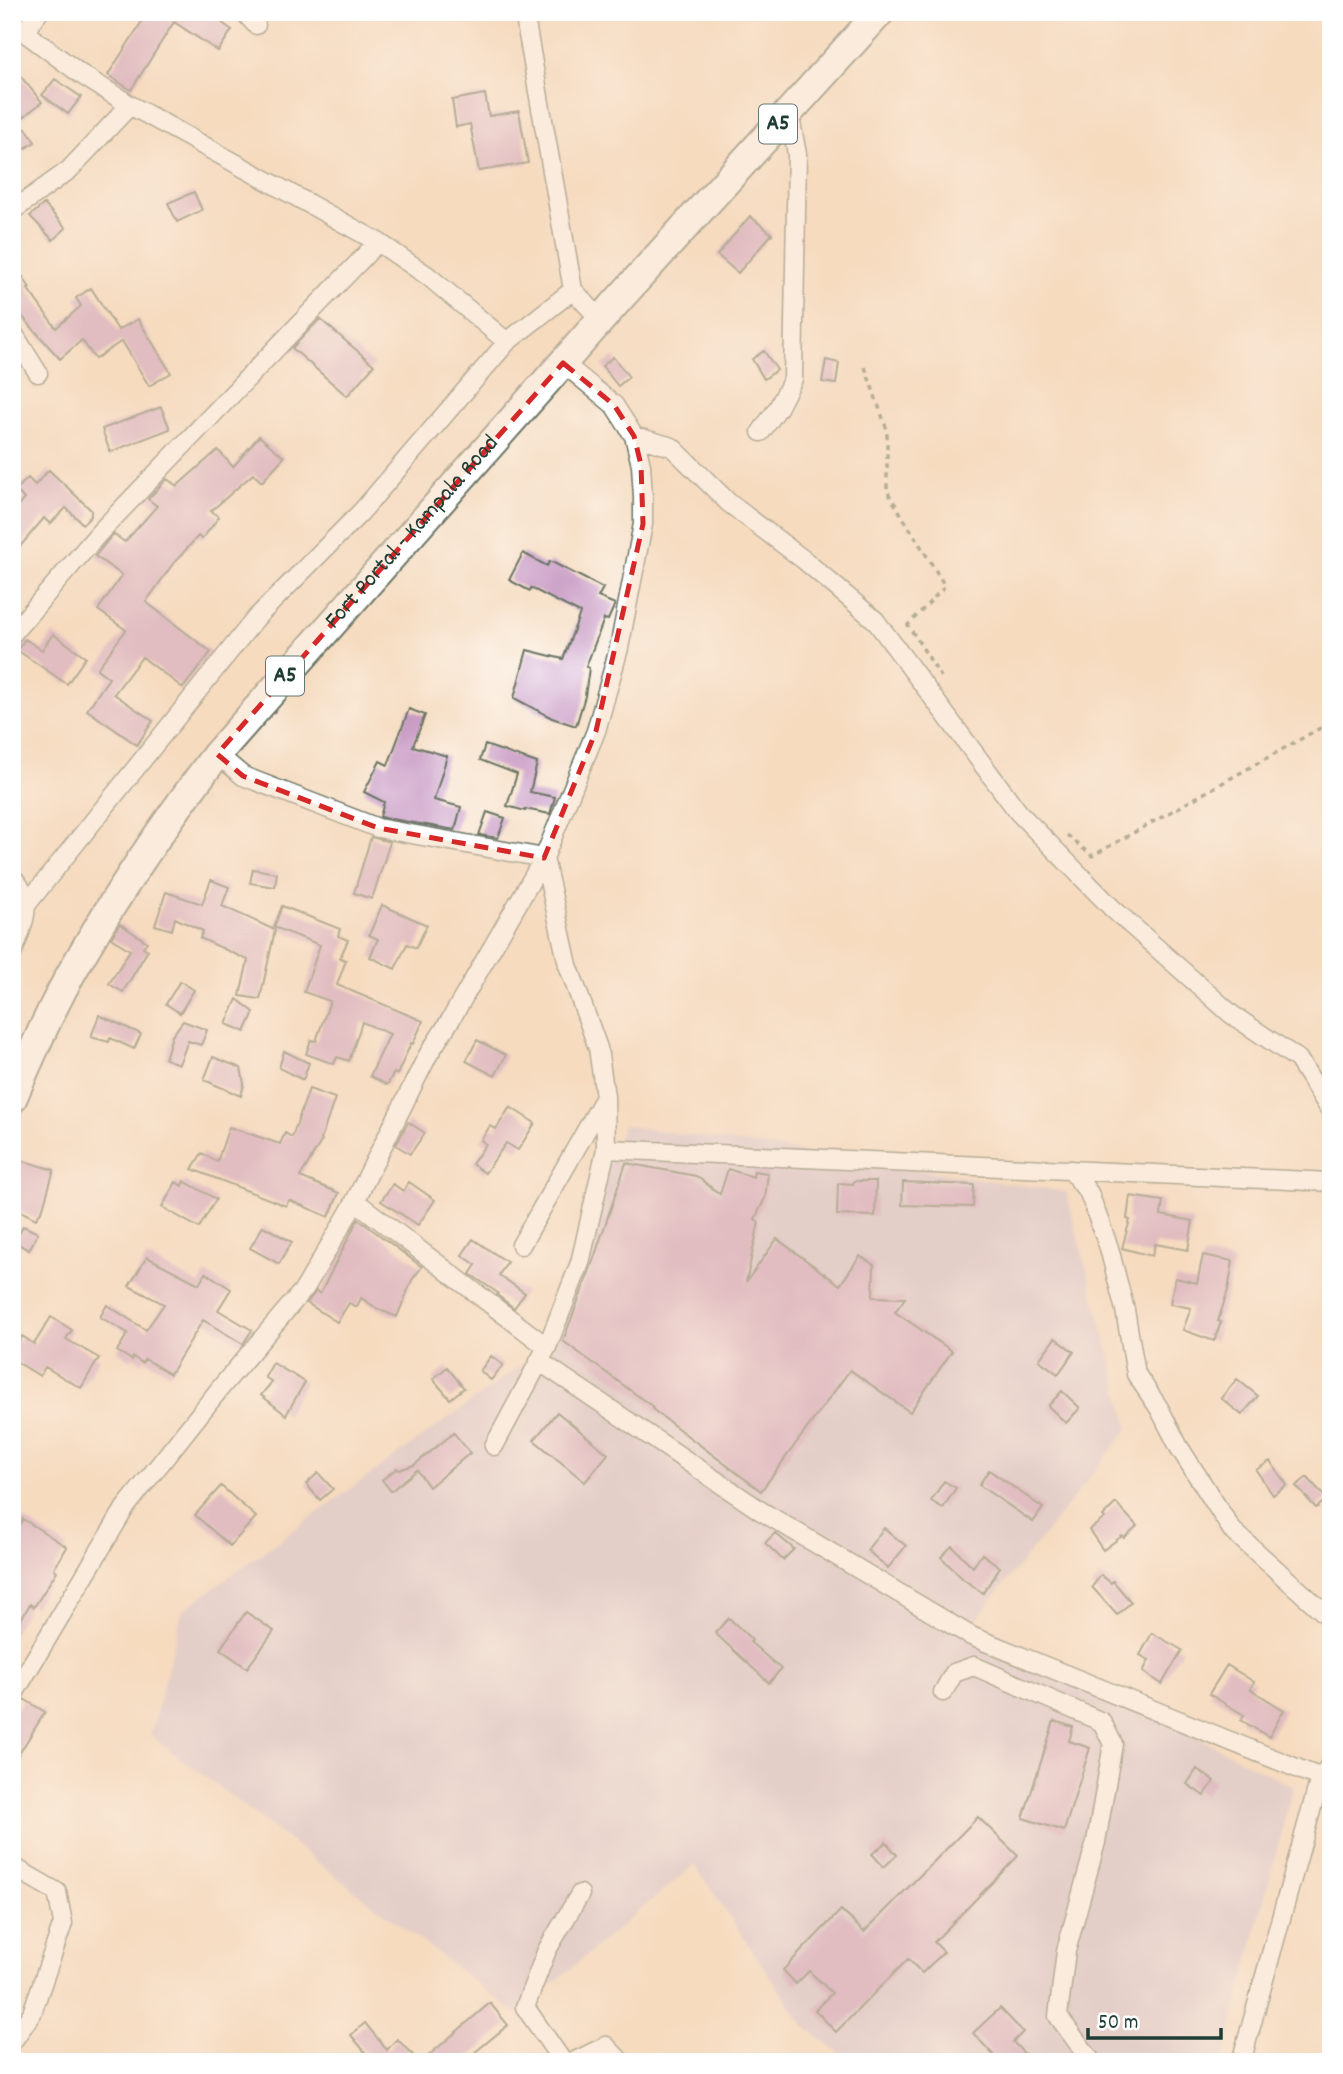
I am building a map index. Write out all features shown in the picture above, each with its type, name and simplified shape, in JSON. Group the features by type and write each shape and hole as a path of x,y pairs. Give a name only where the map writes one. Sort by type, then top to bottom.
{"main road":[{"name":"Fort Portal - Kampala Road","path":"12,1099 38,1038 76,965 163,826 217,754 621,297 880,12"}],"street":[{"path":"39,12 18,27 82,75 130,105 378,242 428,276 507,342"},
{"path":"524,12 573,290 601,320"},
{"path":"12,211 69,170 130,105"},
{"path":"761,432 778,408 793,379 797,154 789,111"},
{"path":"12,635 99,533 378,242"},
{"path":"12,954 27,904 256,618 361,512 507,342 573,290"},
{"path":"12,331 38,373"},
{"path":"12,1697 125,1508 222,1386 305,1288 355,1200 428,1055 544,858 596,730 619,648 643,524 641,465 634,436 614,405 563,363"},
{"path":"634,436 672,447 729,503 804,560 875,620 1019,813 1113,909 1231,1014 1298,1059 1331,1111"},
{"path":"217,754 243,776 378,828 544,858"},
{"path":"494,1446 543,1354 580,1263 606,1149 605,1096 598,1048 568,965 544,858"},
{"path":"12,878 21,885 27,904"},
{"path":"521,1245 605,1096"},
{"path":"606,1149 1331,1182"},
{"path":"1071,1170 1089,1193 1109,1248 1133,1347 1136,1374 1233,1531 1331,1619"},
{"path":"355,1200 543,1354 761,1511 971,1636 1327,1775 1241,2062"},
{"path":"943,1692 954,1674 974,1666 1102,1722 1113,1744 1096,1842 1066,1951 1058,2016 1093,2062"},
{"path":"12,1866 57,1892 63,1923 32,2012 12,2042"},
{"path":"563,2062 525,2007 547,1950 580,1894"},
{"path":"573,2062 606,2046 621,2062"}],"path":[{"path":"865,367 887,430 887,491 945,586 908,625 943,680"},
{"path":"1063,832 1092,856 1331,722"}],"highlighted area":[{"path":"563,363 614,405 634,436 641,465 643,524 596,731 544,858 378,828 243,776 217,754"}],"shaded area":[{"path":"623,1125 1066,1192 1129,1428 975,1621 1293,1787 1223,2062 852,2062 804,2026 694,1865 517,2014 150,1735 183,1610 529,1360"}],"building":[{"path":"148,12 207,12 232,30 218,51 174,22 131,90 108,75"},
{"path":"12,66 42,102 21,119 12,108"},
{"path":"55,79 81,97 68,114 42,95"},
{"path":"485,94 489,116 519,111 528,163 479,171 470,124 456,127 452,100"},
{"path":"26,128 35,142 21,151 12,137"},
{"path":"194,192 202,210 177,222 168,203"},
{"path":"44,204 66,228 53,240 30,216"},
{"path":"750,216 772,234 738,273 717,255"},
{"path":"12,260 30,288 28,289 56,328 81,306 76,298 91,288 118,330 138,319 171,373 149,386 122,341 95,359 82,340 60,359 12,305"},
{"path":"320,319 374,365 347,396 292,348"},
{"path":"764,351 777,370 764,379 752,359"},
{"path":"613,357 629,377 618,386 602,366"},
{"path":"826,360 839,363 836,384 822,382"},
{"path":"161,407 170,429 110,452 102,429"},
{"path":"259,436 284,457 262,482 253,474 211,511 219,517 202,539 198,536 172,565 146,602 211,652 183,688 142,657 114,694 153,721 137,745 87,710 109,678 97,669 126,630 98,610 122,575 95,556 113,534 125,542 157,506 148,499 167,479 177,486 218,450 233,467"},
{"path":"49,470 91,510 91,516 83,524 66,508 50,524 44,518 12,556 12,513 24,499 16,490 28,478 35,485"},
{"path":"523,553 547,566 550,561 603,588 598,597 615,604 608,620 604,619 586,667 589,668 585,696 576,726 552,718 514,698 527,650 563,659 580,613 509,580"},
{"path":"53,634 86,657 67,684 17,650 25,639 42,650"},
{"path":"409,709 425,715 413,746 447,756 434,800 461,807 455,830 380,817 384,802 364,792 380,761 388,765"},
{"path":"485,745 537,763 530,792 555,797 550,814 507,806 517,774 480,760"},
{"path":"487,812 505,818 498,838 479,835"},
{"path":"371,837 390,842 372,899 354,893"},
{"path":"253,869 277,873 275,887 250,883"},
{"path":"211,880 229,887 222,906 275,930 260,999 240,996 248,960 200,938 203,931 175,918 172,930 155,925 166,892 202,904"},
{"path":"382,905 427,925 416,948 407,944 395,969 370,957 378,939 369,935"},
{"path":"282,906 340,929 338,936 348,940 340,958 346,960 337,985 423,1021 397,1075 394,1073 387,1085 370,1076 390,1034 362,1022 349,1061 337,1057 334,1064 306,1054 311,1040 316,1041 330,1001 304,992 320,945 274,927"},
{"path":"120,924 147,942 143,947 148,950 123,992 109,984 130,950 111,938"},
{"path":"180,981 194,990 180,1013 166,1004"},
{"path":"237,999 254,1012 245,1032 226,1024"},
{"path":"99,1015 141,1034 134,1049 110,1038 109,1042 91,1037"},
{"path":"183,1021 207,1030 201,1045 188,1041 179,1064 165,1059 172,1036"},
{"path":"477,1040 506,1055 495,1076 466,1061"},
{"path":"284,1051 309,1063 303,1080 279,1068"},
{"path":"213,1057 241,1068 244,1084 241,1096 204,1080"},
{"path":"309,1089 335,1098 322,1140 300,1177 339,1193 329,1217 289,1200 286,1206 192,1169 202,1153 217,1162 229,1127 280,1144 285,1133 292,1137"},
{"path":"510,1107 535,1123 518,1150 506,1143 485,1173 472,1164 486,1144 481,1140 490,1126 496,1129"},
{"path":"408,1122 425,1133 410,1154 396,1145"},
{"path":"17,1159 54,1170 43,1208 36,1219 12,1207 12,1174"},
{"path":"626,1163 696,1176 720,1194 728,1169 753,1177 754,1171 768,1173 765,1198 755,1219 759,1222 746,1282 777,1239 840,1285 860,1256 874,1265 873,1297 905,1298 895,1312 952,1351 910,1412 850,1370 761,1491 563,1341"},
{"path":"184,1181 216,1199 199,1228 162,1207 176,1182 182,1186"},
{"path":"854,1181 876,1181 875,1216 837,1215 838,1183 853,1184"},
{"path":"409,1182 435,1200 418,1225 381,1201 393,1184 403,1191"},
{"path":"903,1182 974,1185 973,1207 902,1205"},
{"path":"1130,1196 1163,1201 1161,1215 1193,1221 1188,1250 1155,1244 1152,1256 1122,1248 1130,1220 1127,1219"},
{"path":"358,1219 422,1267 412,1280 397,1317 361,1298 357,1307 349,1303 337,1322 307,1303 316,1291 320,1294"},
{"path":"23,1226 38,1233 29,1250 15,1242"},
{"path":"263,1226 292,1242 279,1264 250,1248"},
{"path":"473,1239 507,1262 499,1275 525,1293 514,1308 470,1274 476,1265 462,1255"},
{"path":"1203,1255 1233,1261 1228,1290 1218,1321 1221,1322 1214,1341 1183,1330 1191,1308 1170,1304 1175,1278 1197,1283"},
{"path":"147,1257 199,1284 206,1273 231,1289 218,1310 252,1330 243,1344 203,1320 170,1374 145,1359 142,1363 117,1351 128,1333 100,1317 107,1305 146,1330 164,1304 129,1286"},
{"path":"51,1317 72,1330 66,1339 99,1358 81,1388 45,1367 40,1376 12,1359 12,1338 19,1342 22,1336 34,1344"},
{"path":"1055,1338 1074,1352 1058,1374 1039,1360"},
{"path":"491,1356 503,1365 491,1380 480,1371"},
{"path":"273,1363 305,1382 286,1415 261,1395 272,1382 265,1377"},
{"path":"447,1367 464,1388 450,1399 433,1379"},
{"path":"1237,1379 1258,1396 1242,1415 1221,1398"},
{"path":"1062,1391 1080,1408 1066,1423 1048,1406"},
{"path":"557,1412 608,1454 585,1482 534,1440"},
{"path":"454,1433 470,1453 429,1487 417,1470 391,1491 382,1480 397,1468 399,1470 414,1465"},
{"path":"1270,1461 1287,1485 1273,1495 1256,1470"},
{"path":"989,1470 1043,1508 1033,1522 979,1485"},
{"path":"318,1473 333,1489 320,1500 306,1484"},
{"path":"1307,1477 1327,1499 1316,1508 1296,1486"},
{"path":"944,1481 956,1488 943,1508 931,1501"},
{"path":"221,1486 256,1517 230,1546 195,1515"},
{"path":"1116,1503 1137,1526 1124,1538 1122,1536 1103,1550 1089,1530 1105,1518 1103,1516"},
{"path":"23,1519 67,1547 54,1569 57,1571 34,1607 30,1604 12,1635 12,1536"},
{"path":"884,1528 906,1546 888,1568 867,1550"},
{"path":"775,1533 794,1549 783,1560 765,1543"},
{"path":"952,1546 973,1567 982,1554 1000,1567 983,1593 963,1579 941,1557"},
{"path":"1101,1575 1111,1583 1113,1581 1131,1602 1117,1615 1092,1587"},
{"path":"246,1612 274,1631 247,1668 220,1649"},
{"path":"729,1618 752,1640 750,1642 781,1669 769,1683 715,1633"},
{"path":"1152,1633 1182,1650 1162,1684 1143,1672 1149,1660 1140,1655"},
{"path":"1227,1665 1254,1682 1250,1689 1284,1710 1269,1737 1241,1720 1244,1715 1209,1694"},
{"path":"24,1699 45,1712 12,1765 12,1713"},
{"path":"1054,1721 1073,1727 1069,1741 1090,1748 1064,1831 1023,1818"},
{"path":"1197,1769 1214,1781 1204,1796 1187,1784"},
{"path":"978,1817 1018,1856 934,1942 944,1952 922,1973 908,1959 836,2032 815,2010 832,1993 809,1971 796,1984 783,1970 841,1910 864,1932"},
{"path":"886,1842 897,1855 884,1867 872,1854"},
{"path":"490,2003 508,2025 463,2062 421,2062"},
{"path":"1000,2008 1023,2032 1013,2042 1032,2062 1000,2062 973,2033"},
{"path":"365,2023 387,2050 397,2039 420,2062 373,2062 351,2035"}]}
